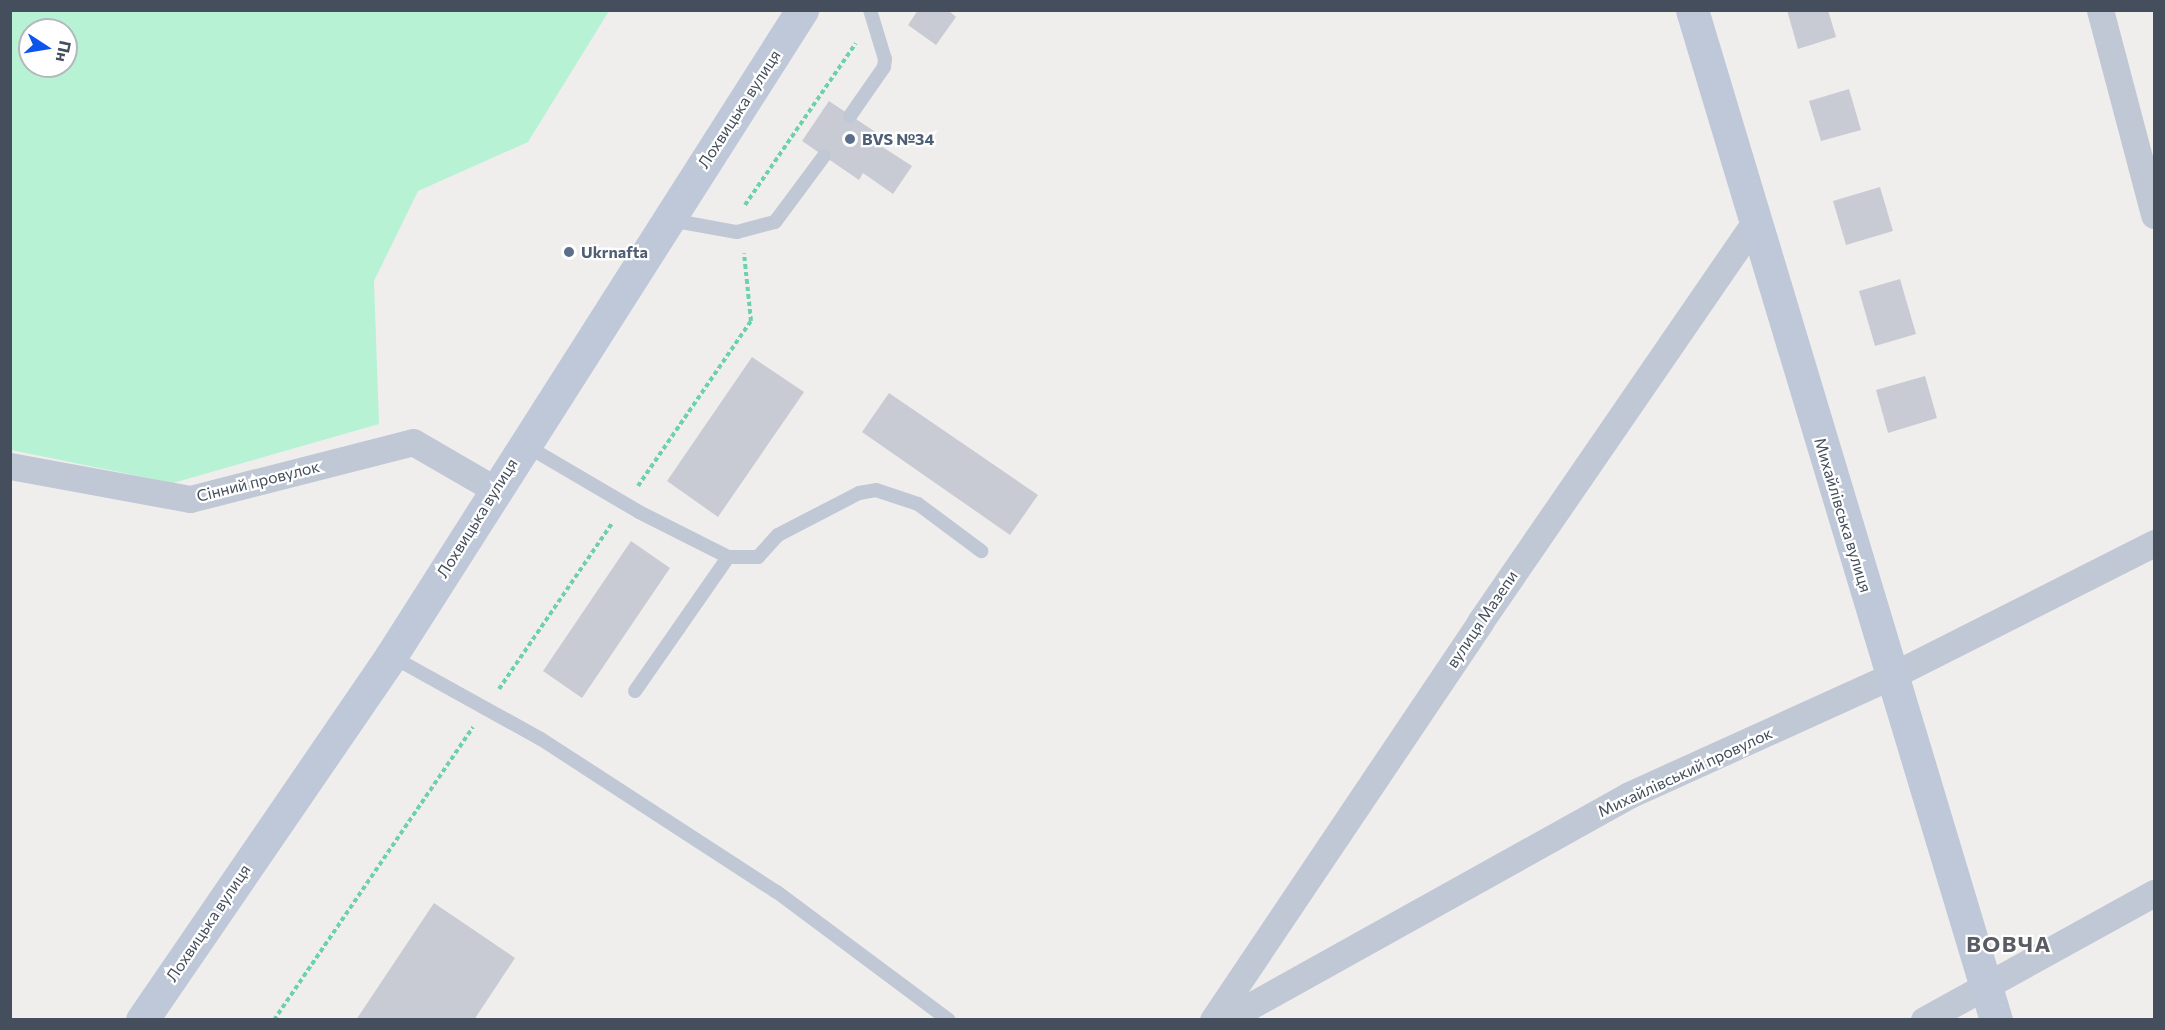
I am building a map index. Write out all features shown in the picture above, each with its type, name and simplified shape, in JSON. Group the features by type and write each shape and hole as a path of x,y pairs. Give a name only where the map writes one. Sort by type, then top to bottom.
{"main road":[{"name":"Лохвицька вулиця","path":"142,1020 391,656 494,489 802,10"},
{"name":"Михайлівська вулиця","path":"1692,10 1983,987 1996,1020"}],"street":[{"path":"2100,10 2154,215"},
{"name":"вулиця Мазепи","path":"1213,1020 1480,622 1755,222"},
{"name":"Сінний провулок","path":"10,466 190,499 413,442 494,489"},
{"name":"Михайлівський провулок","path":"1225,1020 1629,795 1891,676 2154,543"},
{"path":"1924,1020 2154,893"}],"lane":[{"path":"850,116 884,67 872,15"},
{"path":"668,219 741,231 775,222 824,156"},
{"path":"523,444 639,512 728,557 758,557 778,535 859,493 876,490 918,504 981,551"},
{"path":"635,691 728,557"},
{"path":"391,656 541,739 777,892 949,1020"}],"path":[{"path":"631,496 751,321 740,212 872,15"},
{"path":"274,1020 618,515"}],"green space":[{"path":"10,11 609,11 528,142 418,191 374,281 379,424 173,483 11,450"}],"building":[{"path":"918,10 948,10 956,17 936,45 908,25"},
{"path":"1787,10 1828,10 1836,37 1798,49"},
{"path":"1849,89 1861,130 1821,141 1809,101"},
{"path":"829,101 886,139 881,146 912,166 893,194 863,173 859,180 802,141"},
{"path":"1880,187 1893,231 1846,245 1833,201"},
{"path":"1900,279 1916,334 1875,346 1859,291"},
{"path":"752,357 804,392 718,517 667,481"},
{"path":"1925,376 1937,418 1888,433 1876,390"},
{"path":"889,393 1038,495 1010,535 862,432"},
{"path":"631,541 670,568 582,698 543,671"},
{"path":"434,903 515,958 474,1020 356,1020"}],"place":[{"name":"BVS №34","path":"850,139"},
{"name":"Ukrnafta","path":"569,252"}],"district":[{"name":"ВОВЧА","path":"2009,944"}]}
